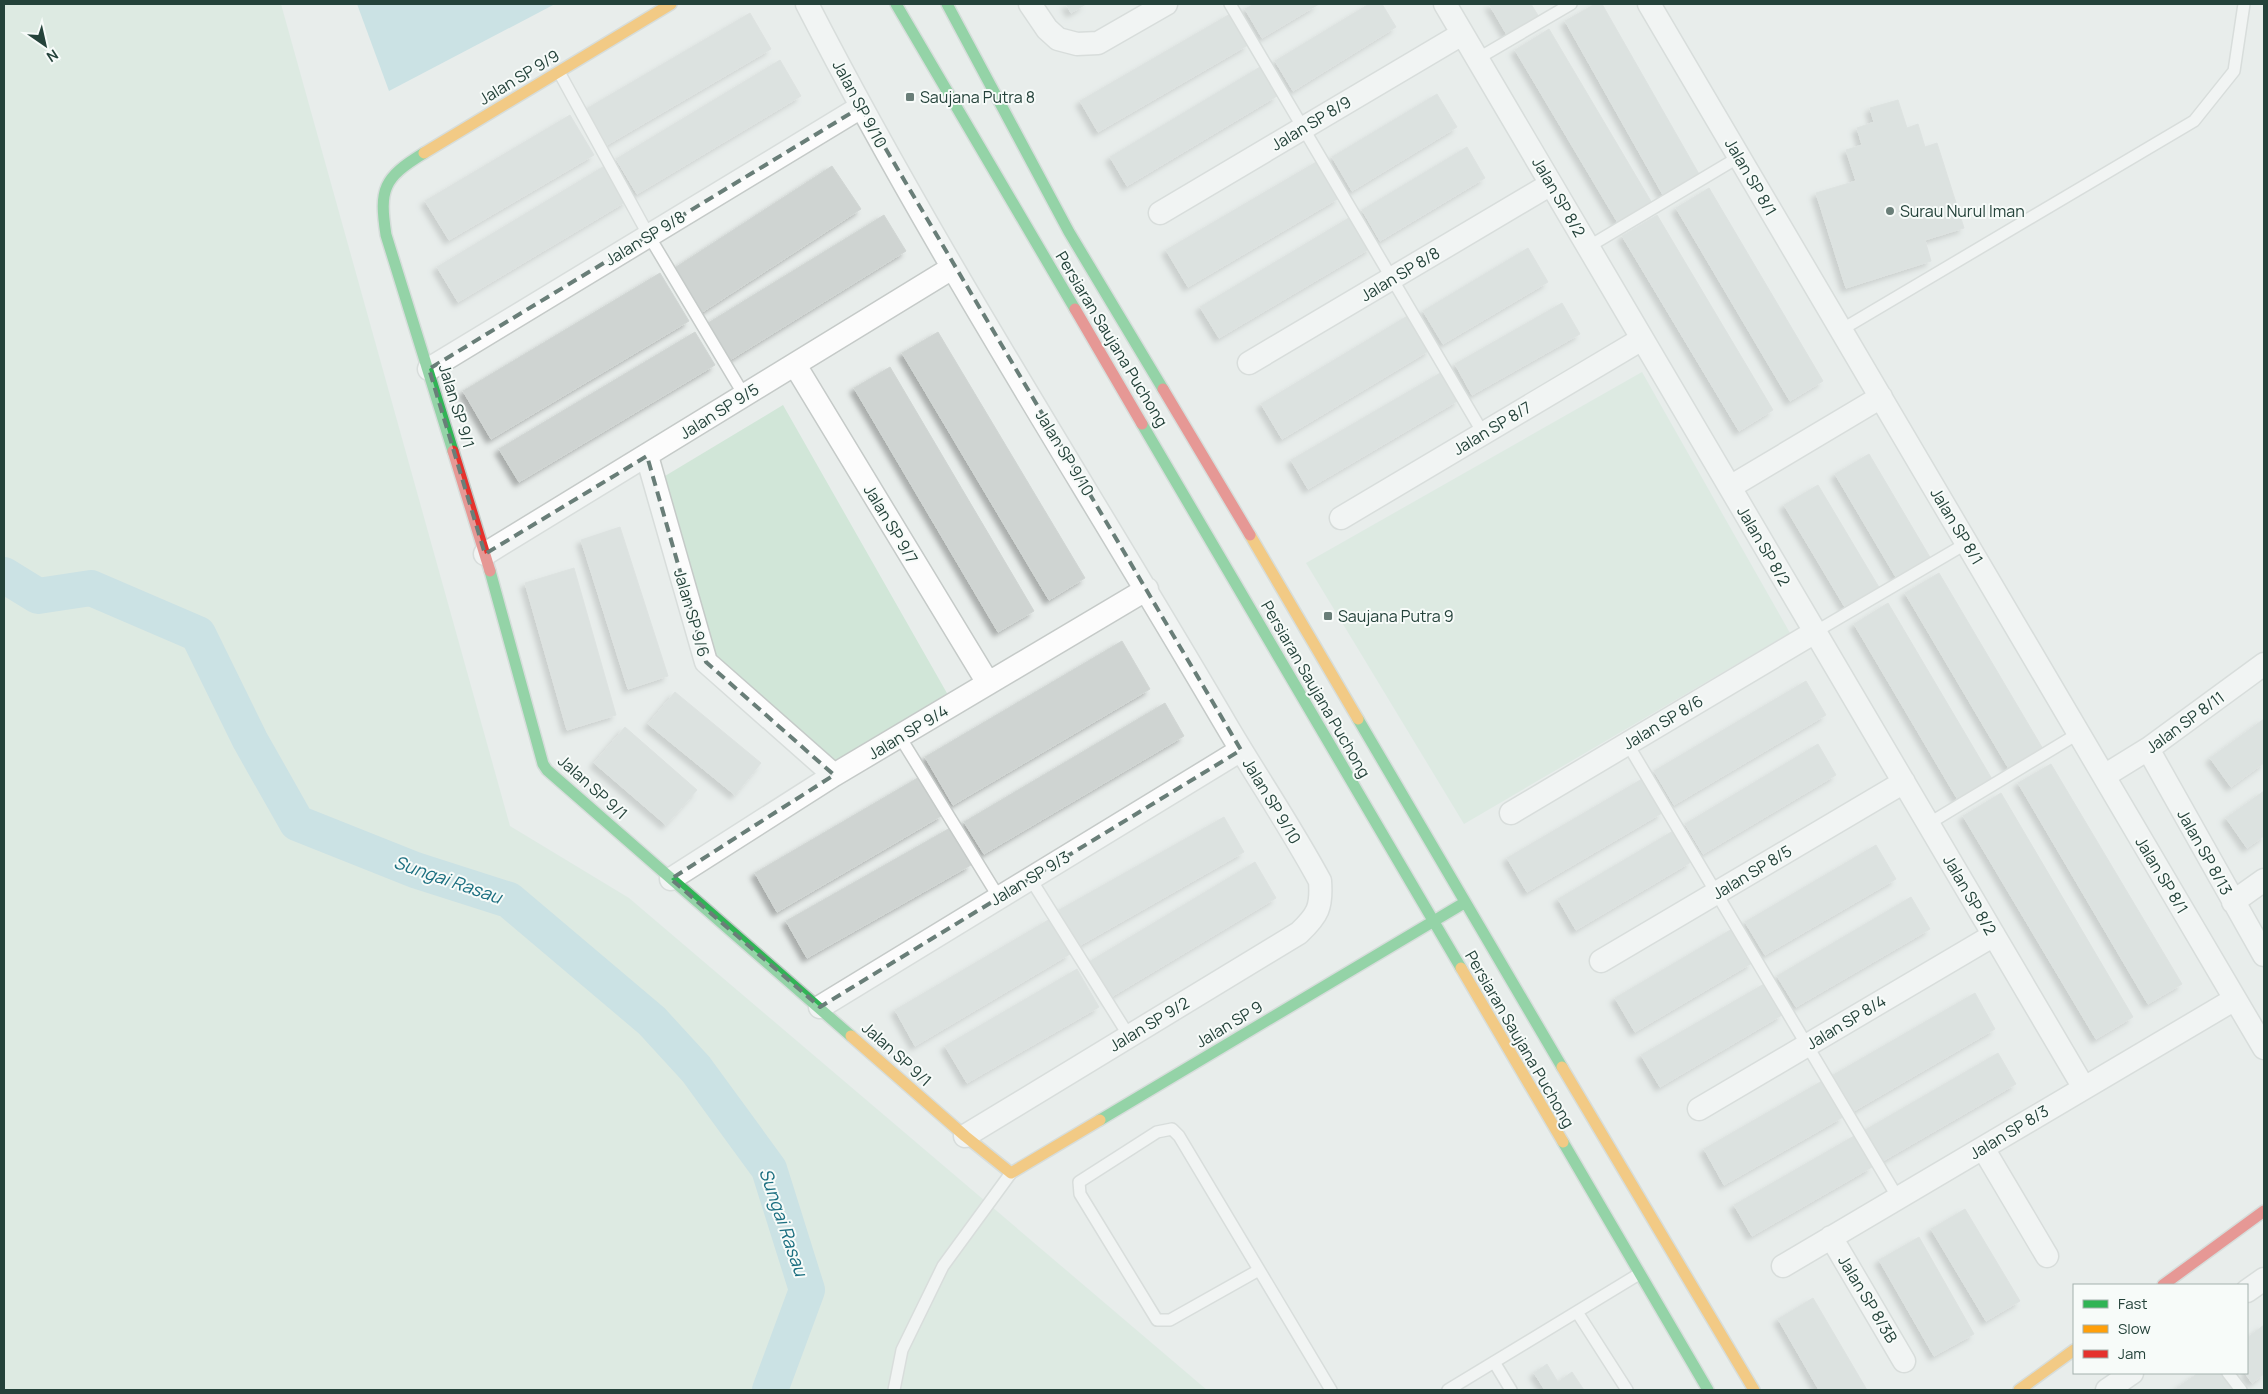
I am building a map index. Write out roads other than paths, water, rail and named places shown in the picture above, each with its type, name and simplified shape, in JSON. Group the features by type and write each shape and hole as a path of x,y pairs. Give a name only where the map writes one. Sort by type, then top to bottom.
{"street":[{"name":"Jalan SP 9/9","path":"387,181 406,164 671,4"},
{"name":"Jalan SP 9/10","path":"807,4 860,107 952,268 1147,589 1320,880 1321,901"},
{"name":"Persiaran Saujana Puchong","path":"896,4 1172,472 1432,921 1708,1390"},
{"name":"Persiaran Saujana Puchong","path":"947,4 1069,232 1306,629 1464,904 1754,1390"},
{"path":"1030,4 1047,29 1058,39 1077,44 1098,43 1166,4"},
{"name":"Jalan SP 8/2","path":"1445,4 2084,1088"},
{"name":"Jalan SP 8/1","path":"1649,4 2264,1048"},
{"name":"Jalan SP 8/9","path":"1160,213 1462,34"},
{"name":"Jalan SP 9/8","path":"429,369 860,107"},
{"name":"Jalan SP 9/1","path":"387,181 381,201 386,235 485,554 545,768 965,1136 1011,1173"},
{"name":"Jalan SP 8/8","path":"1249,363 1551,184"},
{"name":"Jalan SP 9/5","path":"485,554 952,268"},
{"name":"Jalan SP 8/7","path":"1341,518 1642,339"},
{"name":"Jalan SP 9/7","path":"795,365 988,684"},
{"path":"1730,487 1881,397"},
{"name":"Jalan SP 9/6","path":"647,456 706,662 834,775"},
{"name":"Jalan SP 9/4","path":"671,879 834,775 1147,589"},
{"name":"Jalan SP 8/6","path":"1511,813 1815,632"},
{"name":"Jalan SP 8/11","path":"2104,776 2148,749 2264,664"},
{"name":"Jalan SP 8/13","path":"2148,749 2264,955"},
{"name":"Jalan SP 9/3","path":"820,1007 998,896 1241,750"},
{"name":"Jalan SP 8/5","path":"1601,961 1904,782"},
{"path":"2233,902 2264,880"},
{"name":"Jalan SP 9/2","path":"965,1136 1299,933 1314,919 1321,901"},
{"name":"Jalan SP 9","path":"1011,1173 1432,921 1464,904"},
{"name":"Jalan SP 8/4","path":"1699,1109 1994,935"},
{"name":"Jalan SP 8/3","path":"1783,1266 2235,999"},
{"path":"1984,1148 2047,1256"},
{"path":"2164,1284 2264,1211"},
{"name":"Jalan SP 8/3B","path":"1831,1237 1904,1361"},
{"path":"2248,1290 2264,1278"},
{"path":"2019,1390 2073,1351"},
{"path":"2107,1390 2131,1374"}],"lane":[{"path":"1230,4 1483,434"},
{"path":"1477,59 1571,4"},
{"path":"1841,330 2194,121 2234,71 2244,4"},
{"path":"559,72 649,236 744,395"},
{"path":"1588,247 1739,157"},
{"path":"1815,632 1967,543"},
{"path":"1928,824 2079,733"},
{"path":"900,737 998,896"},
{"path":"1627,743 1898,1198"},
{"path":"1030,878 1129,1036"},
{"path":"1259,1270 1170,1320 1157,1320 1080,1194 1079,1182 1157,1132 1172,1130 1179,1136 1331,1390"},
{"path":"894,1390 902,1350 943,1266 1011,1173"},
{"path":"1448,1390 1639,1274"},
{"path":"1577,1312 1627,1390"},
{"path":"1494,1362 1511,1390"},
{"path":"2229,1374 2241,1390"}],"water":[{"path":"357,4 555,4 389,91"}],"waterway":[{"name":"Sungai Rasau","path":"4,575 38,596 91,588 198,634 250,740 297,823 415,870 509,900 652,1021 696,1069 769,1169 807,1290 770,1390"}],"place":[{"name":"Saujana Putra 8","path":"910,97"},
{"name":"Surau Nurul Iman","path":"1890,211"},
{"name":"Saujana Putra 9","path":"1328,616"}]}
